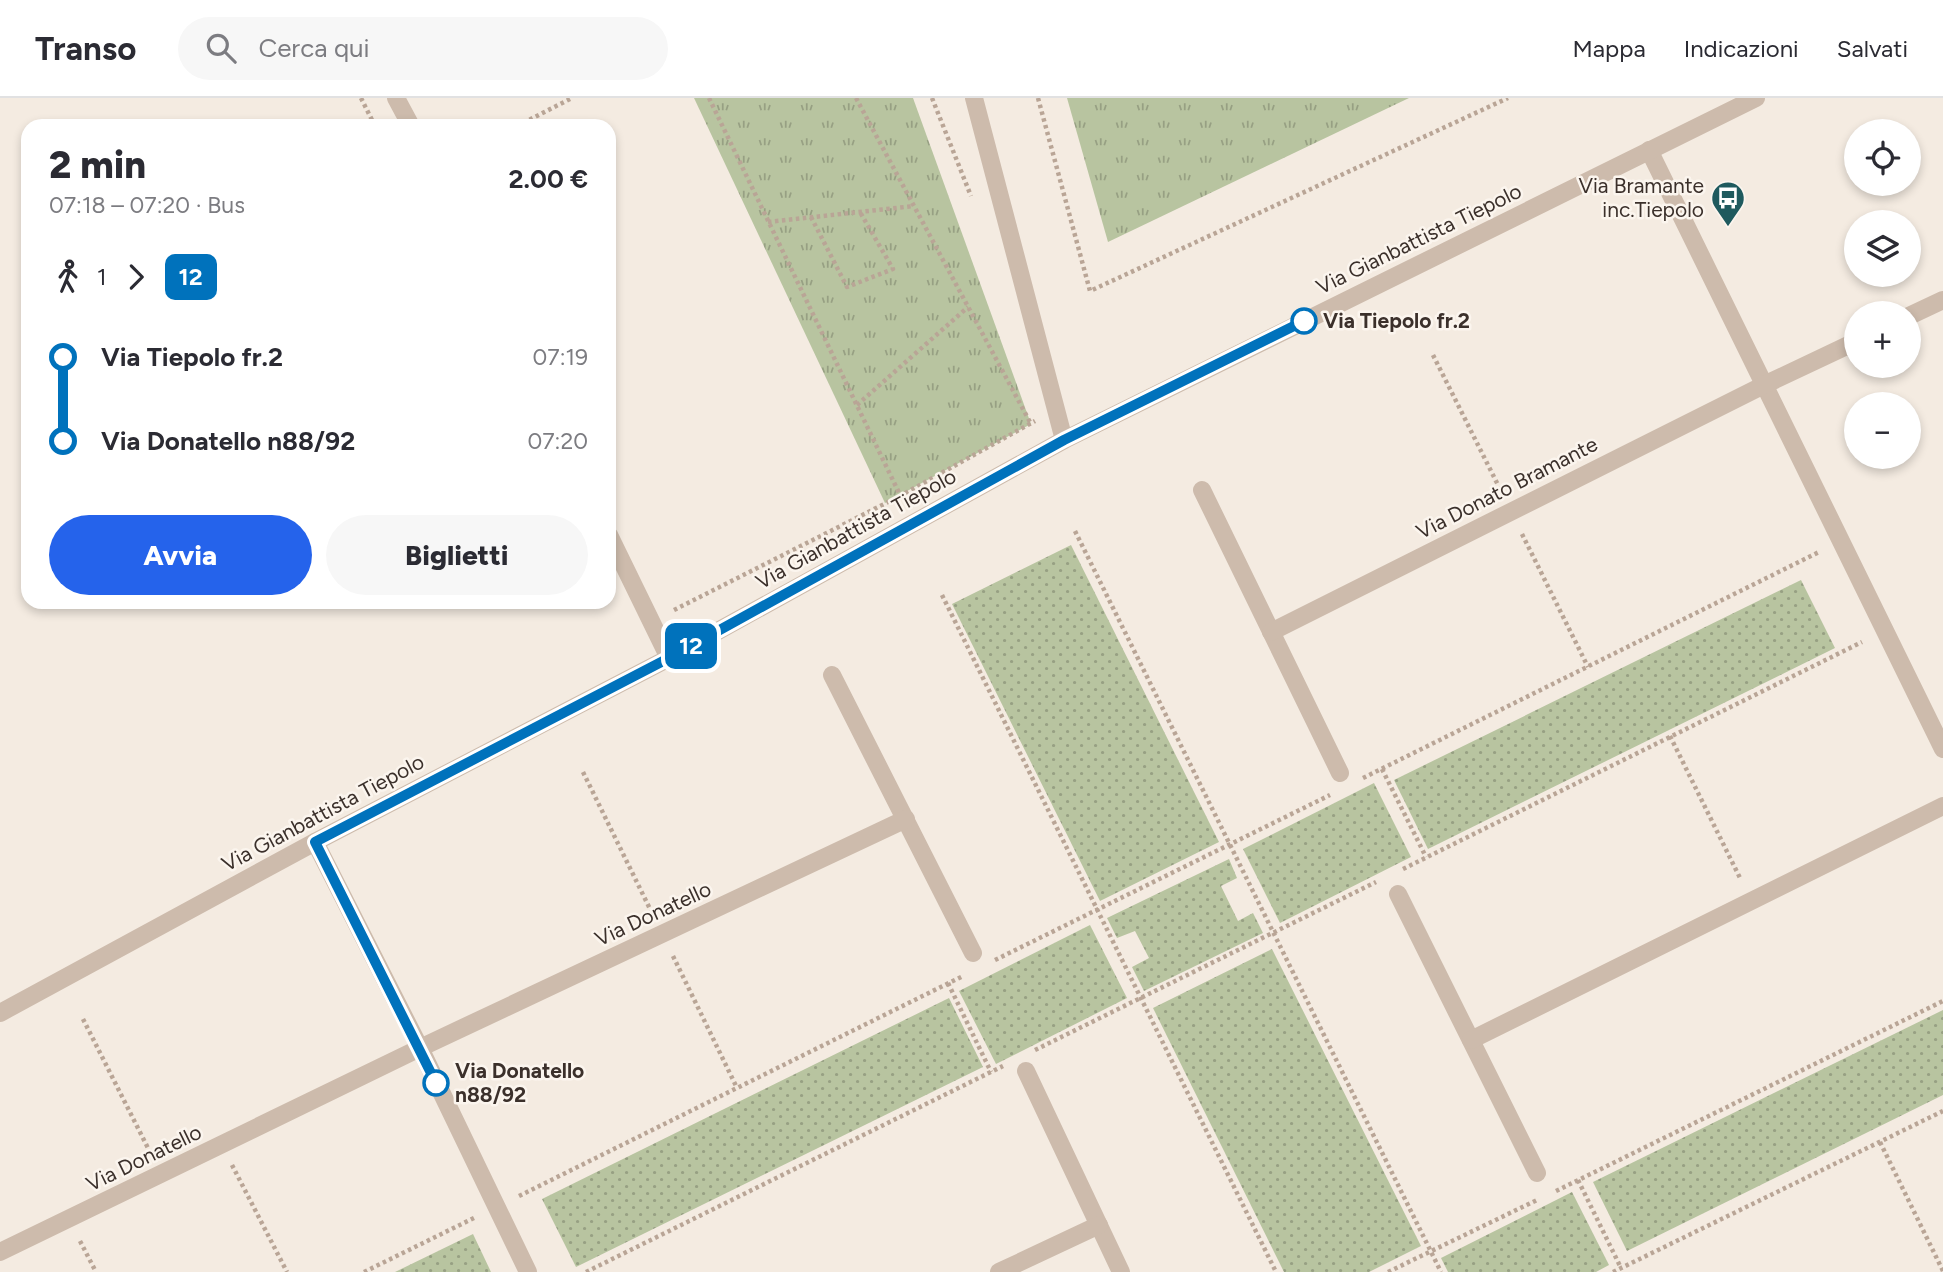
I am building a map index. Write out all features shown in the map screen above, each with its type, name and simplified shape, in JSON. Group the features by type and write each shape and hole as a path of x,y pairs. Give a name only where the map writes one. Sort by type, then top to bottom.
{"street":[{"path":"396,98 407,119"},
{"path":"974,98 1064,440"},
{"name":"Via Gianbattista Tiepolo","path":"0,1013 315,842 669,658 1064,440 1756,98"},
{"path":"1649,150 1943,749"},
{"path":"1921,310 1943,300"},
{"name":"Via Donato Bramante","path":"1270,632 1844,347"},
{"path":"1202,490 1340,773"},
{"path":"616,549 669,658"},
{"path":"832,675 973,953"},
{"path":"1471,1040 1943,806"},
{"name":"Via Donatello","path":"0,1252 420,1048 906,819"},
{"path":"315,842 420,1048 528,1272"},
{"path":"1398,894 1538,1173"},
{"path":"1018,1067 1121,1272"},
{"path":"999,1272 1098,1225"}],"path":[{"path":"361,98 372,119"},
{"path":"531,119 572,98"},
{"path":"709,98 913,523"},
{"path":"651,621 900,496 1031,424 856,98"},
{"path":"1038,98 1090,292 1508,98"},
{"path":"768,222 914,206"},
{"path":"811,217 847,287 892,269 860,212"},
{"path":"857,405 968,307"},
{"path":"1075,531 1441,1272"},
{"path":"1358,780 1841,541"},
{"path":"942,596 1276,1272"},
{"path":"1401,869 1885,631"},
{"path":"1670,737 1752,901"},
{"path":"1382,769 1426,857"},
{"path":"992,961 1335,792"},
{"path":"1031,1052 1377,881"},
{"path":"364,1272 970,972"},
{"path":"948,984 991,1072"},
{"path":"1388,1272 1943,1001"},
{"path":"83,1018 162,1174"},
{"path":"586,1272 991,1072 1018,1067"},
{"path":"1613,1272 1943,1111"},
{"path":"1880,1142 1943,1270"},
{"path":"222,1145 287,1272"},
{"path":"1578,1180 1621,1268"},
{"path":"69,1219 96,1272"}],"green space":[{"path":"694,98 913,98 1031,424 885,503"},
{"path":"1067,98 1409,98 1108,242"},
{"path":"1071,545 1219,842 1100,901 952,604"},
{"path":"1801,580 1835,648 1428,849 1394,780"},
{"path":"1374,783 1411,857 1280,923 1243,849"},
{"path":"1229,859 1237,878 1221,886 1238,921 1253,913 1263,933 1144,991 1132,967 1149,958 1135,931 1117,938 1107,918"},
{"path":"1090,925 1127,998 996,1064 959,991"},
{"path":"1272,949 1421,1246 1369,1272 1284,1272 1153,1008"},
{"path":"949,998 983,1067 576,1267 542,1199"},
{"path":"1943,1010 1943,1095 1627,1251 1593,1182"},
{"path":"1572,1192 1609,1265 1596,1272 1448,1272 1441,1258"},
{"path":"473,1234 491,1272 395,1272"}],"bus line":[{"name":"12","path":"436,1083 315,842 669,658 1064,440 1304,321"}],"place":[{"name":"Via Bramante inc.Tiepolo","path":"1728,228"},
{"name":"Via Tiepolo fr.2","path":"1304,321"},
{"name":"Via Donatello n88/92","path":"436,1083"}]}
